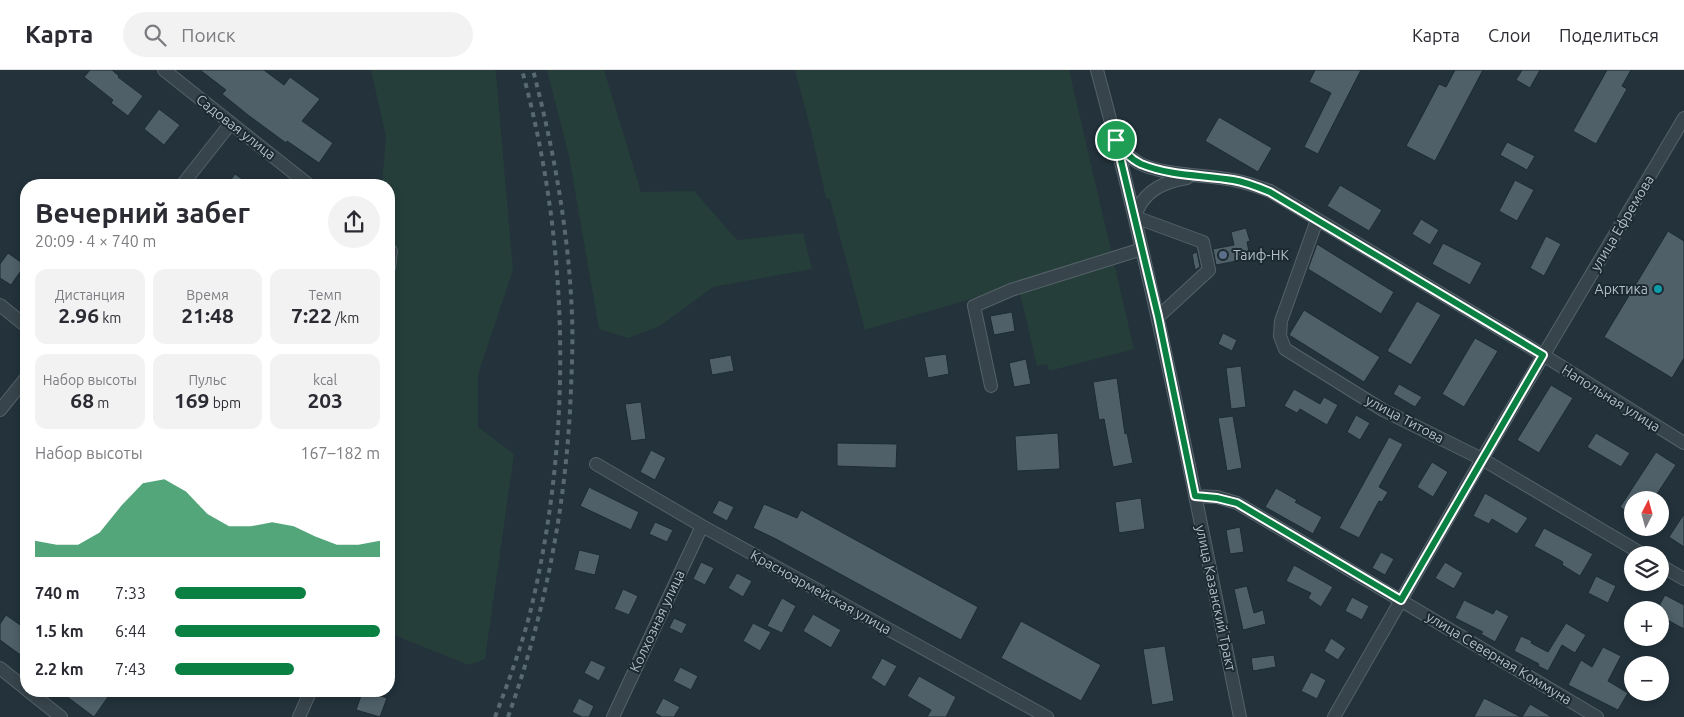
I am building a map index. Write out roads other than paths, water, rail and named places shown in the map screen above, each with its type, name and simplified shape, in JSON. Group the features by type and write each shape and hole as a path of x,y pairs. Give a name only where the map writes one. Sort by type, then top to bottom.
{"street":[{"name":"Садовая улица","path":"164,70 302,179"},
{"name":"улица Казанский Тракт","path":"1097,70 1116,140 1158,316 1240,717"},
{"name":"улица Ефремова","path":"1334,717 1482,459 1684,118"},
{"path":"187,179 232,123"},
{"name":"Напольная улица","path":"1116,140 1128,155 1140,164 1157,169 1234,180 1251,184 1270,192 1543,355 1684,443"},
{"path":"1158,316 1209,270 1203,242 1135,217 1138,207 1144,198 1157,187 1172,180 1200,176"},
{"name":"улица Титова","path":"1317,220 1281,321 1280,336 1285,349 1384,410 1482,459 1629,546"},
{"path":"991,386 974,306 1011,290 1142,249"},
{"path":"0,305 20,321"},
{"path":"0,410 20,385"},
{"name":"Красноармейская улица","path":"596,464 702,526 1047,717"},
{"name":"улица Северная Коммуна","path":"1195,496 1217,498 1237,503 1597,717"},
{"name":"Колхозная улица","path":"613,717 702,526"},
{"path":"1669,570 1684,579"},
{"path":"0,668 20,684"},
{"path":"36,697 61,717"},
{"path":"299,717 308,697"}],"railway":[{"path":"495,717 530,613 544,546 554,478 559,410 560,341 557,272 550,204 538,137 522,70"},
{"path":"508,717 533,637 552,555 565,472 571,379 572,316 568,254 554,161 533,70"}],"place":[{"name":"Таиф-НК","path":"1223,255"},
{"name":"Арктика","path":"1658,289"}]}
